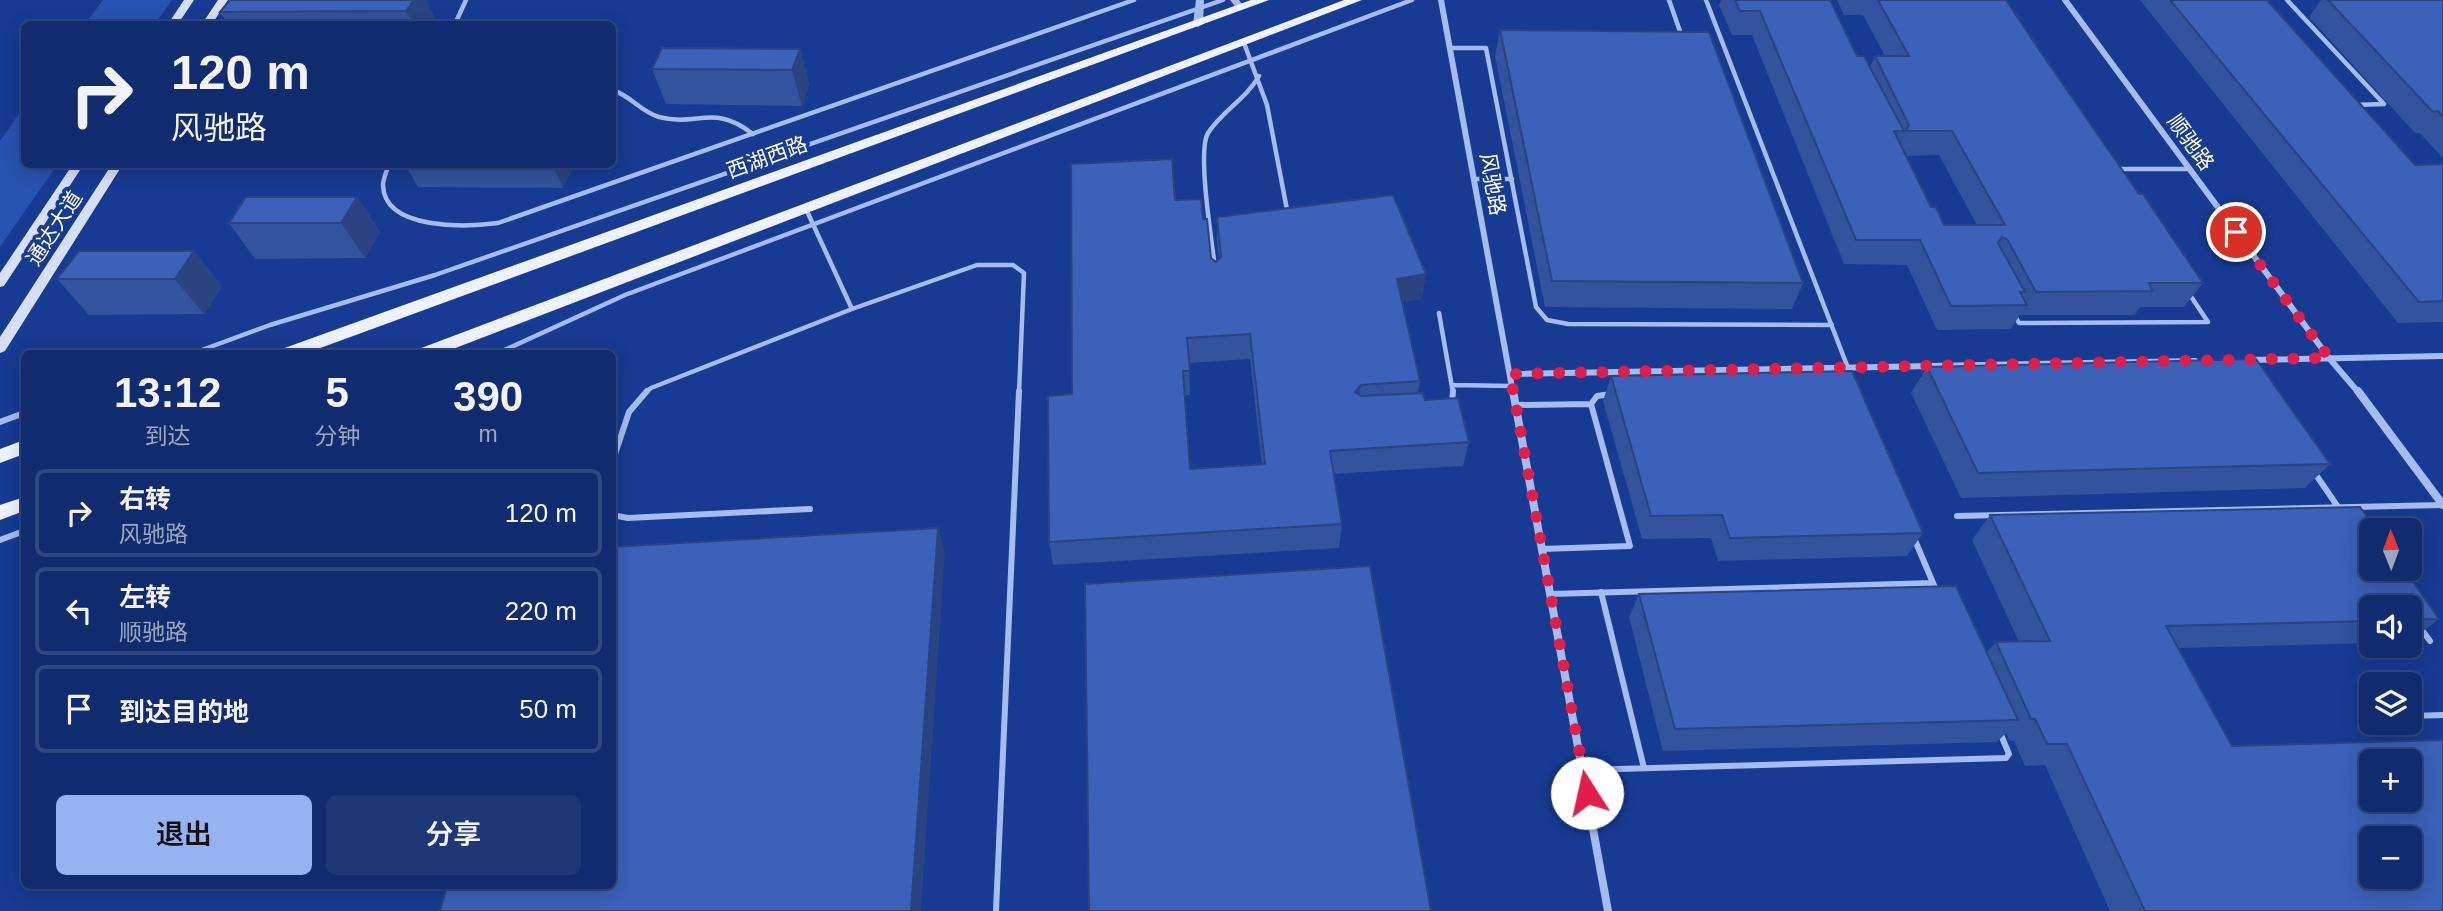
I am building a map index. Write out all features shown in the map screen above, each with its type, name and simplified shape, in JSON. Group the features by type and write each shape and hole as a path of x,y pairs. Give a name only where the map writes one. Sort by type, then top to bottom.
{"main road":[{"path":"175,21 189,0"},
{"path":"209,21 223,0"},
{"name":"西湖西路","path":"296,350 1199,11 1263,0"},
{"path":"433,350 1356,0"},
{"name":"通达大道","path":"0,283 76,168"},
{"name":"通达大道","path":"0,348 115,168"},
{"path":"0,456 21,448"},
{"path":"0,513 21,505"}],"street":[{"name":"风驰路","path":"1441,0 1608,911"},
{"name":"顺驰路","path":"2064,0 2329,358 2354,386 2443,505"},
{"path":"2246,360 2443,356"},
{"path":"1510,374 2205,360"}],"lane":[{"path":"456,21 467,0"},
{"path":"388,168 382,183 385,199 397,210 415,219 438,226 478,227 498,223 1135,0"},
{"path":"202,350 270,325 435,275 1199,11 1223,0"},
{"path":"505,350 625,295 1412,0"},
{"path":"1669,0 1686,48"},
{"path":"1706,0 1848,368"},
{"path":"2287,0 2384,104 2350,105"},
{"path":"1244,43 1259,76 1289,220"},
{"path":"1450,48 1499,48"},
{"path":"1486,48 1536,307 1547,320 1568,324 1832,325"},
{"path":"1215,269 1203,144 1212,127 1251,93 1259,76"},
{"path":"616,91 631,97 653,114 682,119 733,119 753,134"},
{"path":"2111,159 2118,173 2189,169"},
{"path":"1474,179 1512,179"},
{"path":"806,209 852,309"},
{"path":"616,449 624,422 637,397 651,388 852,309 977,265 1013,265 1024,273 996,911"},
{"path":"2013,312 2019,323 2208,322 2186,288"},
{"path":"1439,313 1453,385 1454,397 1447,407"},
{"path":"1453,385 1512,386"},
{"path":"1515,405 1591,404 1602,394 1621,393"},
{"path":"1542,549 1630,547 1591,404"},
{"path":"0,422 21,414"},
{"path":"2306,461 2344,517"},
{"path":"1957,516 2443,505"},
{"path":"616,516 628,518 810,509"},
{"path":"0,540 21,532"},
{"path":"1912,534 1939,596"},
{"path":"1550,594 1933,583"},
{"path":"1601,592 1644,768"},
{"path":"2422,630 2430,641"},
{"path":"2422,716 2443,715"},
{"path":"1582,770 2006,758 2009,754 1995,722"}],"shaded area":[{"path":"103,0 172,0 157,21 87,21"},
{"path":"21,111 21,168 55,168 0,247 0,141"}],"building":[{"path":"230,0 414,0 406,11 220,12"},
{"path":"1735,0 1830,0 1857,56 1864,56 1904,131 1894,131 1931,207 1936,207 1944,225 2005,225 1952,131 1906,131 1909,125 1875,56 1909,56 1878,0 2006,0 2203,283 2149,283 2152,291 2036,292 2007,239 2002,237 1998,243 2025,292 2020,292 2027,305 1951,306 1920,240 1856,240 1760,11 1740,11"},
{"path":"2170,0 2267,0 2415,165 2443,164 2443,301 2419,302"},
{"path":"2328,0 2443,0 2443,117 2438,111 2433,112"},
{"path":"1500,30 1709,32 1803,283 1552,281"},
{"path":"662,48 800,49 792,70 652,69"},
{"path":"1172,159 1175,200 1201,199 1203,219 1207,219 1211,258 1216,262 1221,257 1217,217 1393,195 1426,274 1397,279 1420,381 1361,385 1355,392 1361,396 1423,393 1425,400 1458,398 1469,442 1330,451 1342,524 1049,542 1048,396 1072,394 1071,164","holes":["1250,334 1265,464 1190,469 1183,371 1190,371 1187,338"]},
{"path":"246,197 357,197 341,223 229,223"},
{"path":"79,251 194,251 175,279 57,279"},
{"path":"2256,359 2330,464 1978,473 1927,367"},
{"path":"1852,371 1923,533 1730,538 1722,515 1651,516 1611,376"},
{"path":"2360,507 2368,518 2359,518 2359,581 2412,581 2439,619 2422,620 2422,595 2359,595 2359,621 2166,626 2232,746 2443,740 2443,911 2145,911 2067,744 2047,744 2035,719 2031,719 1996,642 2050,641 1990,515"},
{"path":"938,528 911,911 440,911 446,889 616,889 616,547"},
{"path":"1370,566 1431,911 1089,911 1085,584"},
{"path":"1956,586 2018,720 1675,729 1639,594"}],"route":[{"path":"1587,793 1510,374 2329,358 2236,232"}]}
